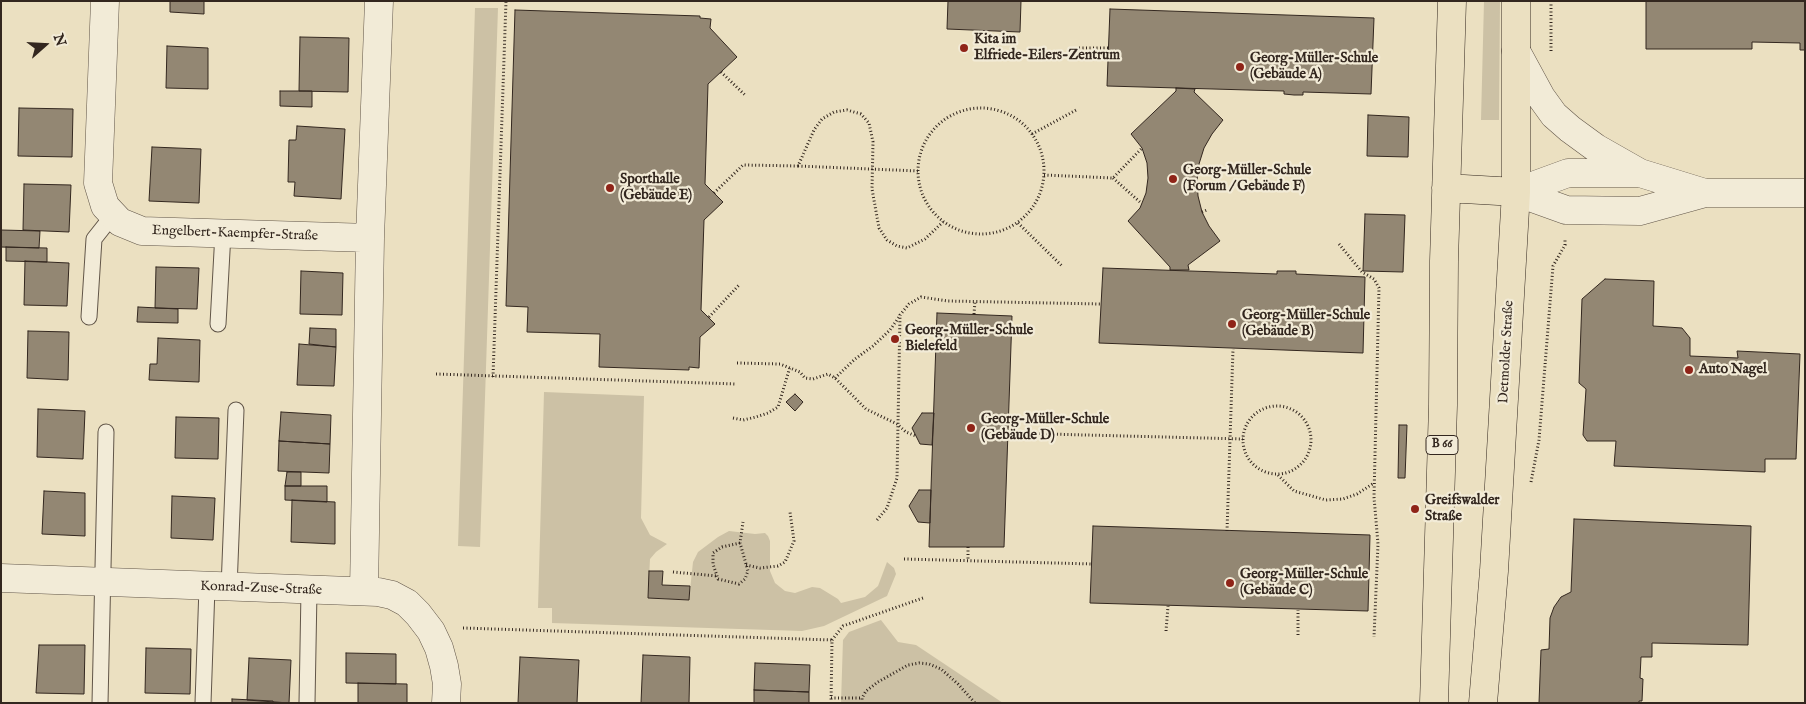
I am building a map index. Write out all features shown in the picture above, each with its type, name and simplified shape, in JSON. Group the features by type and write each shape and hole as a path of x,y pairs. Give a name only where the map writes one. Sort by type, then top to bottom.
{"main road":[{"name":"B 66","path":"1434,703 1452,1"},
{"name":"Detmolder Straße","path":"1484,703 1495,552 1516,192 1516,1"},
{"path":"1446,188 1516,192"}],"street":[{"path":"105,1 98,183 105,206 113,215"},
{"path":"364,592 370,238 379,1"},
{"path":"1516,51 1541,97 1554,115 1570,129 1596,148 1640,173 1705,193"},
{"path":"1516,192 1568,173 1640,173"},
{"path":"1516,192 1566,210 1640,211 1705,193 1805,193"},
{"name":"Engelbert-Kaempfer-Straße","path":"113,215 120,222 142,230 370,238"},
{"name":"Konrad-Zuse-Straße","path":"1,578 378,592 392,595 406,603 418,614 431,631 444,666 447,684 446,703"}],"lane":[{"path":"89,317 94,239 113,215"},
{"path":"218,324 223,233"},
{"path":"202,703 218,587 236,410"},
{"path":"100,703 106,432"},
{"path":"306,703 309,590"}],"path":[{"path":"493,376 506,1"},
{"path":"1080,48 1108,48"},
{"path":"721,72 744,96"},
{"path":"981,108 1000,111 1018,120 1032,134 1042,153 1044,175 1040,194 1031,210 1018,223 1000,232 980,235 961,231 943,222 929,208 920,190 918,171 921,151 930,134 944,120 961,111 981,108"},
{"path":"1032,134 1078,109"},
{"path":"798,166 814,130 822,119 834,112 847,110 862,114 870,123 873,142 872,189 879,228 887,240 897,246 907,248 926,239 943,222"},
{"path":"1113,178 1142,148"},
{"path":"714,193 743,165 918,171"},
{"path":"1044,175 1113,178 1142,203"},
{"path":"1202,212 1207,210"},
{"path":"1018,223 1062,266"},
{"path":"1339,244 1362,272 1374,279 1379,288 1374,483 1378,544 1374,637"},
{"path":"709,317 739,285"},
{"path":"835,378 855,359 879,341 890,330 909,304 921,297 948,301 1102,304"},
{"path":"974,314 975,301"},
{"path":"877,520 888,508 896,478 900,315"},
{"path":"1227,531 1233,349"},
{"path":"737,363 780,364 800,372 805,378 813,379 828,374 835,378 866,409 898,424 906,432 916,436"},
{"path":"733,418 743,420 756,417 778,407 790,367"},
{"path":"436,374 736,384"},
{"path":"1270,406 1282,406 1293,410 1309,427 1311,439 1310,450 1305,460 1288,473 1277,474 1266,473 1257,468 1249,460 1244,450 1245,428 1251,418 1270,406"},
{"path":"1008,431 1047,434 1243,439"},
{"path":"1277,474 1294,491 1326,500 1343,499 1357,494 1374,483"},
{"path":"746,565 760,568 778,566 785,562 794,542 790,512"},
{"path":"740,543 722,547 713,553 713,564 718,579 739,584 745,579 748,571 740,543 743,522"},
{"path":"968,547 968,560"},
{"path":"904,559 1092,564"},
{"path":"673,572 717,576"},
{"path":"923,598 843,626 832,640 831,701 862,701 866,691 890,674 908,665 919,663 930,664 941,670 976,703"},
{"path":"1166,631 1168,606"},
{"path":"1298,610 1298,635"},
{"path":"431,631 445,628 467,628 832,640"}],"shaded area":[{"path":"1484,1 1500,1 1499,120 1481,120"},
{"path":"475,8 498,8 480,547 458,546"},
{"path":"544,392 644,396 641,518 650,535 667,544 650,559 648,598 689,600 693,562 698,552 729,531 755,534 765,533 768,536 770,541 770,571 775,583 785,591 795,593 812,587 820,588 838,599 841,603 865,597 878,586 887,562 894,568 896,574 887,596 824,626 802,631 552,623 552,608 538,608"},
{"path":"881,620 898,642 916,645 1003,703 841,703 843,640 849,632"}],"building":[{"path":"170,1 204,1 204,14 170,12"},
{"path":"948,1 1021,1 1020,32 947,29"},
{"path":"1646,1 1805,1 1805,50 1800,50 1800,43 1752,42 1752,49 1646,49"},
{"name":"Georg-Müller-Schule (Gebäude A)","path":"1110,9 1374,18 1371,94 1303,92 1303,95 1294,95 1284,94 1284,91 1107,86"},
{"name":"Sporthalle (Gebäude E)","path":"515,10 700,16 700,18 711,19 710,28 737,57 708,84 705,184 723,202 704,220 701,310 715,324 700,337 699,368 689,367 689,370 599,367 600,334 527,332 528,307 506,306"},
{"path":"300,37 349,38 348,92 299,91"},
{"path":"167,46 208,48 208,89 166,88"},
{"name":"Georg-Müller-Schule (Forum / Gebäude F)","path":"1176,88 1195,89 1194,92 1223,120 1204,148 1197,180 1202,212 1220,241 1188,265 1189,270 1170,270 1170,267 1128,221 1140,208 1146,193 1148,178 1147,163 1142,148 1131,134 1176,91"},
{"path":"280,91 312,91 312,107 280,106"},
{"path":"19,108 73,109 72,157 18,156"},
{"path":"1368,115 1409,117 1408,157 1367,156"},
{"path":"297,126 345,129 341,199 294,196 295,182 288,182 289,140 296,140"},
{"path":"152,147 201,149 199,203 149,201"},
{"path":"24,184 71,185 69,232 23,230"},
{"path":"1365,214 1405,215 1403,272 1363,271"},
{"path":"1,230 40,231 39,248 1,247"},
{"path":"6,247 47,248 47,262 6,261"},
{"path":"25,261 69,263 67,306 24,305"},
{"path":"156,267 199,268 197,309 155,308"},
{"name":"Georg-Müller-Schule (Gebäude B)","path":"1103,268 1277,274 1277,271 1296,271 1296,274 1365,277 1363,353 1099,343"},
{"path":"301,271 343,273 342,315 300,314"},
{"name":"Auto Nagel","path":"1605,279 1654,281 1653,326 1682,328 1690,338 1690,356 1738,358 1737,351 1800,354 1796,459 1765,459 1765,472 1614,466 1616,441 1587,441 1583,435 1586,389 1579,383 1582,299"},
{"path":"138,307 178,309 178,323 137,322"},
{"name":"Georg-Müller-Schule (Gebäude D)","path":"937,313 1012,316 1004,547 929,547"},
{"path":"310,328 336,329 336,347 309,344"},
{"path":"28,331 69,332 68,380 27,378"},
{"path":"158,338 200,340 199,382 149,380 150,364 157,364"},
{"path":"299,344 336,347 334,386 297,385"},
{"path":"795,394 803,402 795,411 786,402"},
{"path":"38,409 85,411 83,459 37,457"},
{"path":"281,412 331,415 330,444 279,441"},
{"path":"922,413 934,413 932,445 920,444 912,428"},
{"path":"176,417 219,418 218,459 175,458"},
{"path":"1399,425 1407,425 1405,478 1398,478"},
{"path":"279,441 330,444 329,473 278,471"},
{"path":"287,472 301,472 301,486 285,486"},
{"path":"285,486 327,486 327,502 285,500"},
{"path":"919,490 931,490 930,523 918,522 909,506"},
{"path":"44,491 85,493 85,536 42,534"},
{"path":"172,496 215,498 213,540 171,538"},
{"path":"292,500 335,502 335,544 291,542"},
{"path":"1574,519 1751,526 1748,645 1652,643 1652,657 1641,657 1640,678 1643,679 1642,701 1639,701 1639,703 1539,703 1541,650 1549,649 1550,618 1554,607 1561,597 1571,592"},
{"name":"Georg-Müller-Schule (Gebäude C)","path":"1093,526 1370,535 1368,611 1090,603"},
{"path":"649,571 663,571 662,585 690,586 689,600 648,598"},
{"path":"39,645 85,645 84,694 36,693"},
{"path":"146,648 191,649 190,694 145,693"},
{"path":"346,653 396,654 396,684 346,683"},
{"path":"643,655 690,657 689,703 641,703"},
{"path":"520,657 579,660 577,703 518,703"},
{"path":"249,658 291,660 289,703 247,700"},
{"path":"755,663 810,665 809,692 754,690"},
{"path":"358,683 407,684 407,703 358,703"},
{"path":"754,690 809,692 809,703 754,703"},
{"path":"232,699 273,701 273,703 232,703"}],"place":[{"name":"Kita im Elfriede-Eilers-Zentrum","path":"964,48"},
{"name":"Georg-Müller-Schule (Gebäude A)","path":"1240,67"},
{"name":"Georg-Müller-Schule (Forum / Gebäude F)","path":"1173,179"},
{"name":"Sporthalle (Gebäude E)","path":"610,188"},
{"name":"Georg-Müller-Schule (Gebäude B)","path":"1232,324"},
{"name":"Georg-Müller-Schule Bielefeld","path":"895,339"},
{"name":"Auto Nagel","path":"1689,370"},
{"name":"Georg-Müller-Schule (Gebäude D)","path":"971,428"},
{"name":"Greifswalder Straße","path":"1415,509"},
{"name":"Georg-Müller-Schule (Gebäude C)","path":"1230,583"}]}
